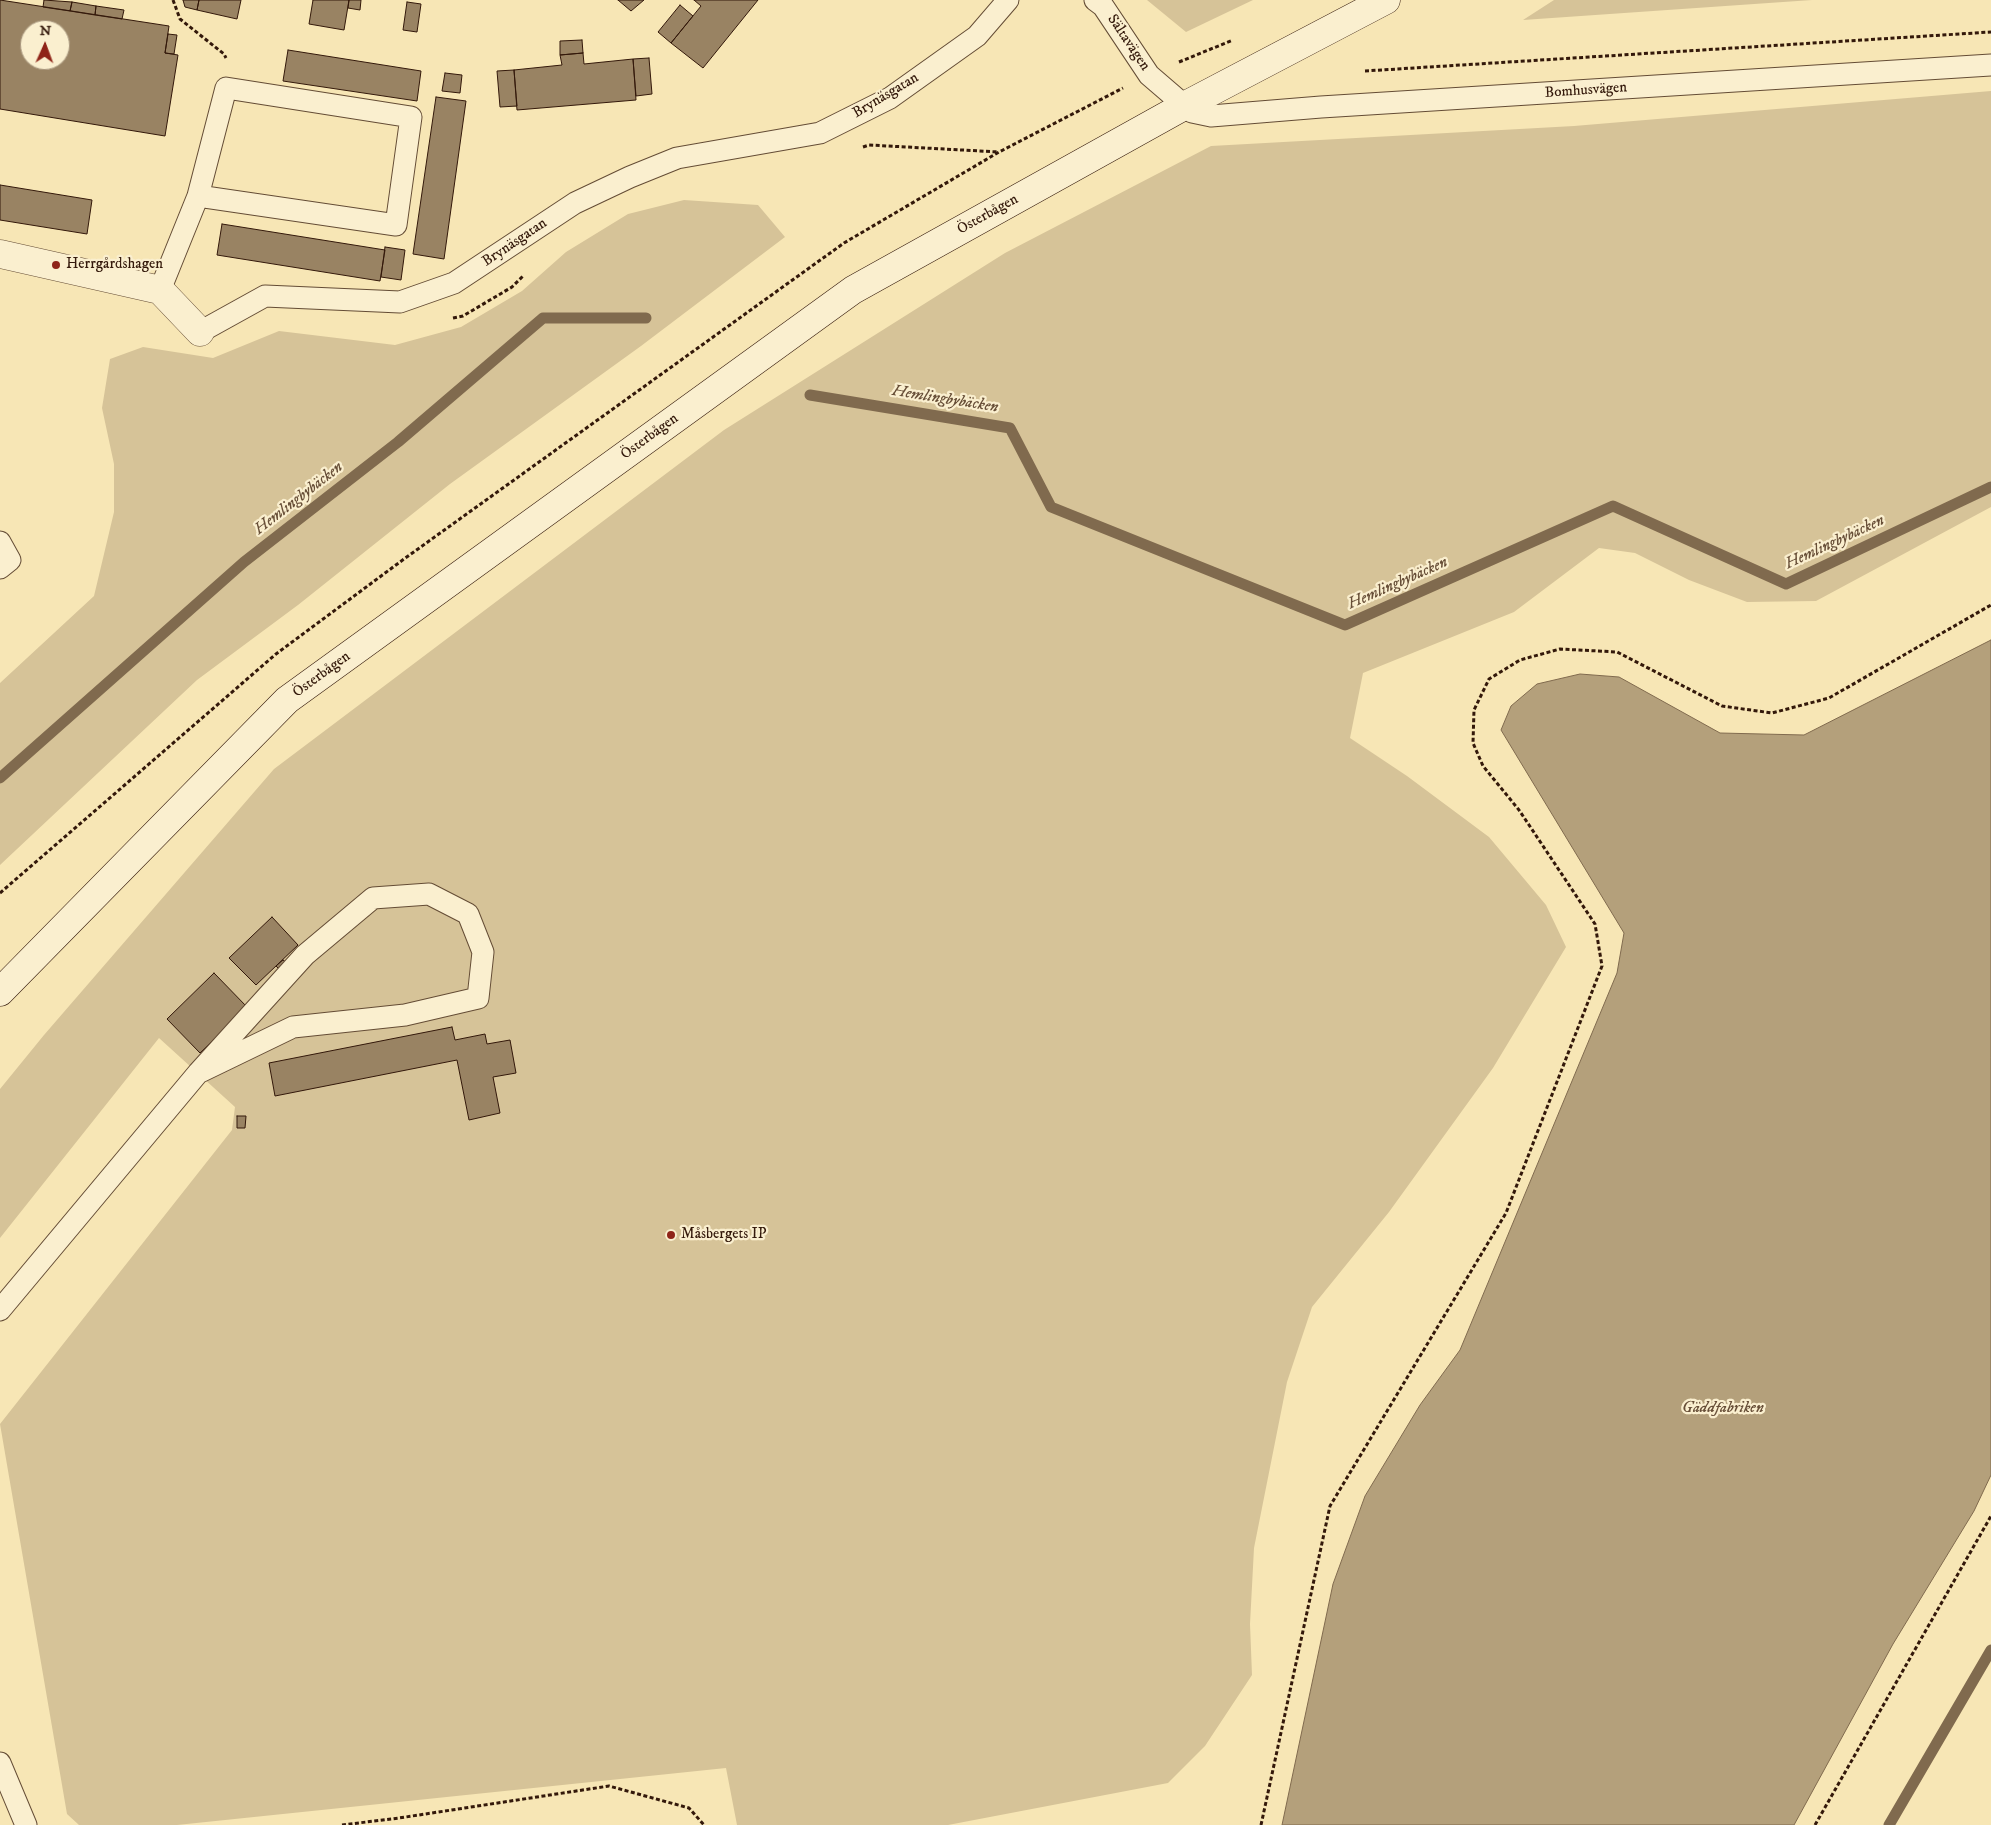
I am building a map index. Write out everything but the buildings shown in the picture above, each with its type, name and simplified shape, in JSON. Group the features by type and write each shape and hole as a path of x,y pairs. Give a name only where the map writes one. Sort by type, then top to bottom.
{"main road":[{"name":"Österbågen","path":"0,992 287,700 853,290 1184,106 1386,0"},
{"path":"0,254 160,290"},
{"name":"Brynäsgatan","path":"160,290 200,332"}],"lane":[{"name":"Brynäsgatan","path":"200,332 265,296 400,302 454,283 575,203 630,177 677,158 820,133 890,98 976,36 1008,0"},
{"name":"Sältavägen","path":"1095,0 1103,6 1149,75 1184,106"},
{"name":"Bomhusvägen","path":"1184,106 1192,112 1211,116 1321,107 1991,65"},
{"path":"160,290 198,196 226,88 411,117 396,225 198,196"},
{"path":"0,542 10,560 0,568"},
{"path":"0,1310 198,1073 305,955 373,898 429,894 468,914 484,952 478,998 405,1015 293,1028 198,1073"},
{"path":"0,1763 26,1825"}],"path":[{"path":"173,0 180,19 224,54 241,90"},
{"path":"1361,72 1991,32"},
{"path":"0,894 284,648 404,559 844,243 999,152 1149,75 1239,38"},
{"path":"860,148 869,145 999,152"},
{"path":"444,320 463,316 512,287 526,274"},
{"path":"1261,1825 1330,1506 1506,1213 1602,966 1595,924 1519,810 1483,766 1472,743 1474,710 1489,679 1520,660 1560,649 1617,652 1722,706 1772,714 1829,698 1991,605"},
{"path":"1815,1825 1991,1516"},
{"path":"342,1825 609,1786 689,1808 704,1825"}],"shaded area":[{"path":"1147,0 1253,0 1186,32"},
{"path":"1554,0 1812,0 1523,20"},
{"path":"1991,91 1991,507 1816,601 1747,602 1689,580 1635,553 1599,548 1514,612 1363,673 1350,738 1407,776 1489,837 1546,905 1566,947 1493,1068 1389,1212 1312,1307 1287,1382 1254,1548 1250,1624 1252,1675 1205,1746 1168,1783 948,1825 737,1825 726,1768 177,1825 79,1825 67,1814 0,1424 232,1130 235,1107 159,1038 0,1238 0,1089 44,1035 274,769 724,430 1005,253 1211,146 1574,126"},
{"path":"684,200 758,205 785,237 641,346 450,484 298,605 197,680 0,865 0,683 94,596 114,512 114,464 102,408 110,359 143,347 213,358 279,331 395,345 461,327 522,291 566,252 628,214"}],"water":[{"name":"Gäddfabriken","path":"1991,640 1991,1475 1974,1511 1893,1644 1794,1825 1282,1825 1333,1584 1365,1496 1420,1405 1460,1350 1617,973 1624,933 1501,730 1511,706 1537,684 1580,674 1619,677 1720,733 1804,735"}],"waterway":[{"name":"Hemlingbybäcken","path":"0,778 244,562 398,442 543,318 646,318"},
{"name":"Hemlingbybäcken","path":"810,395 1010,428 1051,507 1345,625 1613,506 1786,584 1991,487"},
{"path":"1889,1825 1991,1650"}],"place":[{"name":"Herrgårdshagen","path":"56,265"},
{"name":"Måsbergets IP","path":"671,1235"}]}
